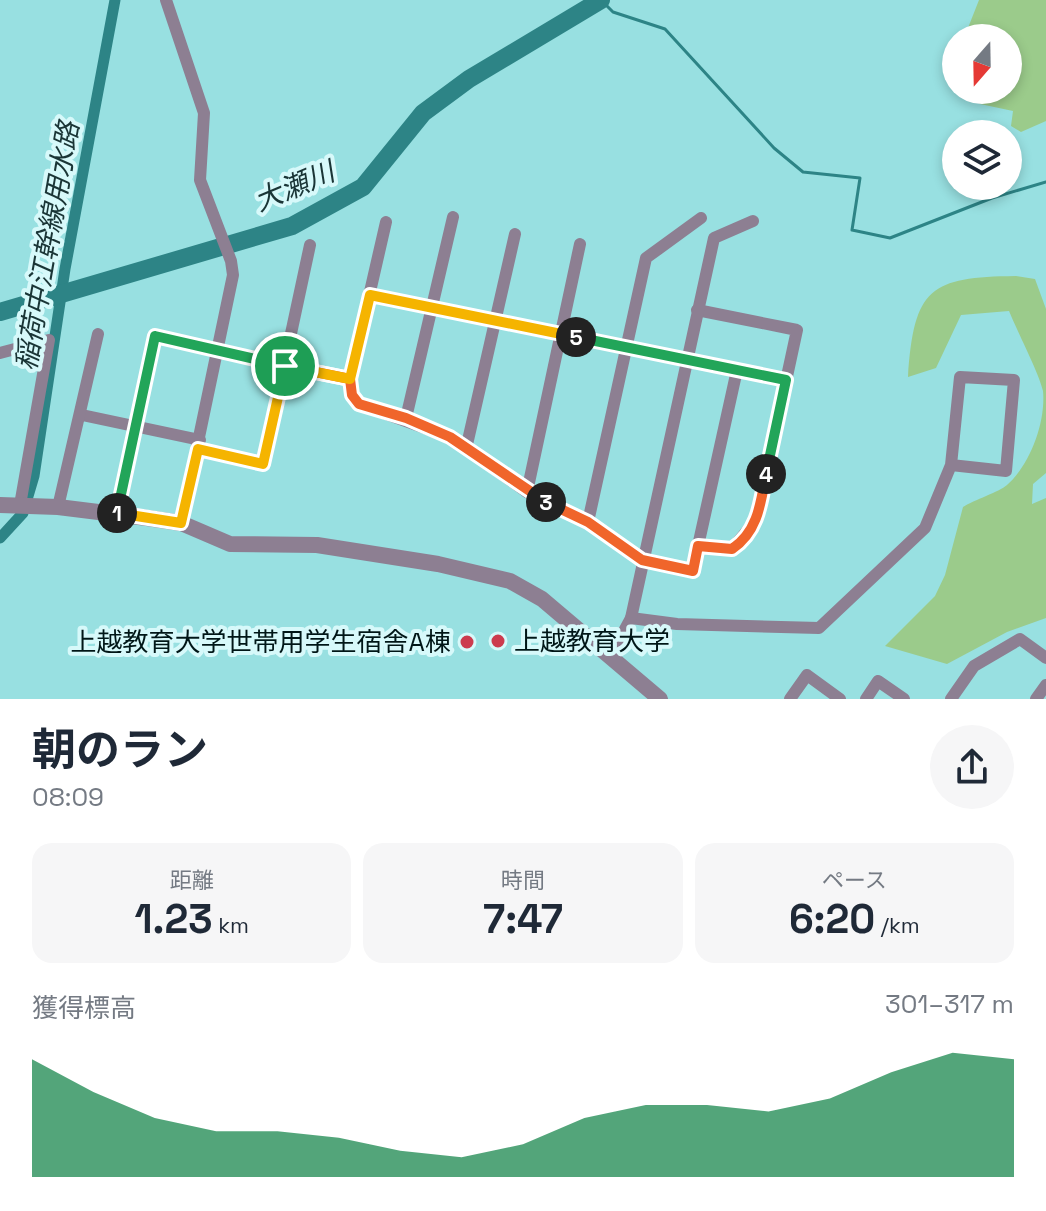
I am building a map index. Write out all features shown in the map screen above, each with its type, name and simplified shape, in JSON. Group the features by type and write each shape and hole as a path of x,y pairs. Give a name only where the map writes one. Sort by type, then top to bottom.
{"street":[{"path":"166,0 204,113 200,180 231,261 233,275 181,523"},
{"path":"406,418 453,217"},
{"path":"588,522 646,258 701,218"},
{"path":"610,657 631,618 714,238 753,221"},
{"path":"386,222 350,379 352,395 359,404 406,418 450,437 527,492 588,522 642,560 693,571 737,370"},
{"path":"466,449 515,234"},
{"path":"527,492 580,244"},
{"path":"82,415 136,426 263,464 310,245"},
{"path":"370,295 786,380"},
{"path":"697,310 797,330 756,520 732,549 698,546"},
{"path":"58,507 82,415 98,334"},
{"path":"117,514 155,336 350,379"},
{"path":"1,356 49,340 20,505"},
{"path":"631,618 677,624 819,628 925,528 951,465 960,377 1014,380 1006,471 951,465"},
{"path":"0,505 58,507 181,523 230,544 317,545 438,564 510,581 542,599 660,699"},
{"path":"951,699 974,666 1020,639 1046,658"},
{"path":"790,699 807,675 840,699"},
{"path":"866,699 878,681 904,699"},
{"path":"1036,699 1046,685"}],"green space":[{"path":"979,0 1046,0 1046,121 1022,132 1022,120 1012,120 1013,111 980,104 1022,104 1022,24 970,24"},
{"path":"987,277 1035,279 1046,309 1046,473 1033,484 1032,504 1046,498 1046,618 1007,632 947,664 885,646 935,596 945,575 963,507 1003,488 1023,466 1039,429 1043,391 1009,311 961,315 936,368 908,377 915,324 922,306 932,294 946,285"}],"waterway":[{"name":"稲荷中江幹線用水路","path":"0,538 23,513 34,476 65,269 115,0"},
{"path":"601,0 613,12 665,29 774,148 803,172 860,178 852,230 890,238 992,198 1046,182"},
{"name":"大瀬川","path":"0,312 292,226 363,187 423,113 469,79 601,0"}],"place":[{"name":"上越教育大学","path":"498,641"},
{"name":"上越教育大学世帯用学生宿舎A棟","path":"467,642"}],"route":[{"path":"285,366 263,464 198,449 181,523 117,514 155,336 350,379 352,395 359,404 406,418 450,437 527,492 588,522 642,560 693,571 698,546 732,549 756,520 786,380 370,295 350,379 285,366"}]}
